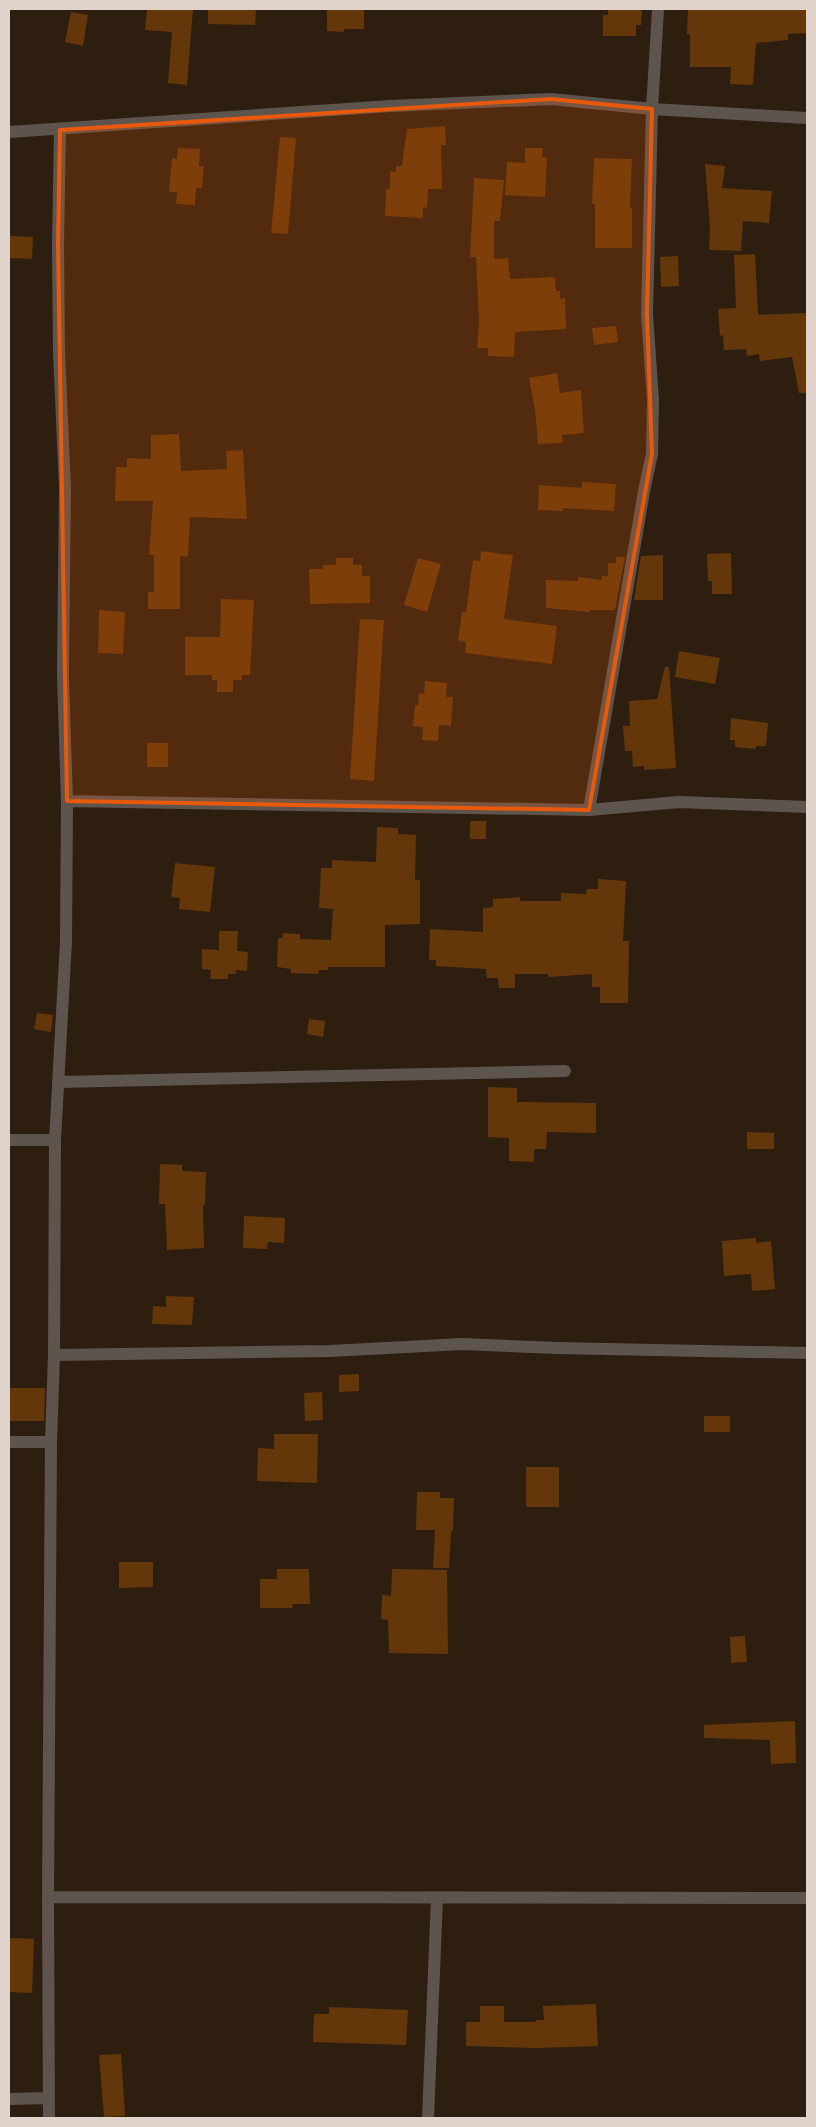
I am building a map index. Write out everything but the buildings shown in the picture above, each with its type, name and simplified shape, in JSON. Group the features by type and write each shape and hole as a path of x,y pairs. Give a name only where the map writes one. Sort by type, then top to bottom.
{"street":[{"path":"589,810 644,486 652,454 653,400 647,314 652,109 658,9"},
{"path":"9,132 390,106 551,99 652,109 807,118"},
{"path":"49,2118 48,1897 55,1140 66,941 67,801 63,676 65,488 59,352 60,130"},
{"path":"67,801 589,810 679,802 807,807"},
{"path":"58,1082 565,1070"},
{"path":"9,1140 55,1140"},
{"path":"54,1355 330,1351 462,1344 557,1348 807,1353"},
{"path":"9,1442 51,1442"},
{"path":"48,1897 807,1898"},
{"path":"428,2118 437,1898"},
{"path":"9,2099 49,2098"}],"highlighted area":[{"path":"551,99 652,109 647,314 652,454 589,810 67,801 58,245 60,130"}]}
